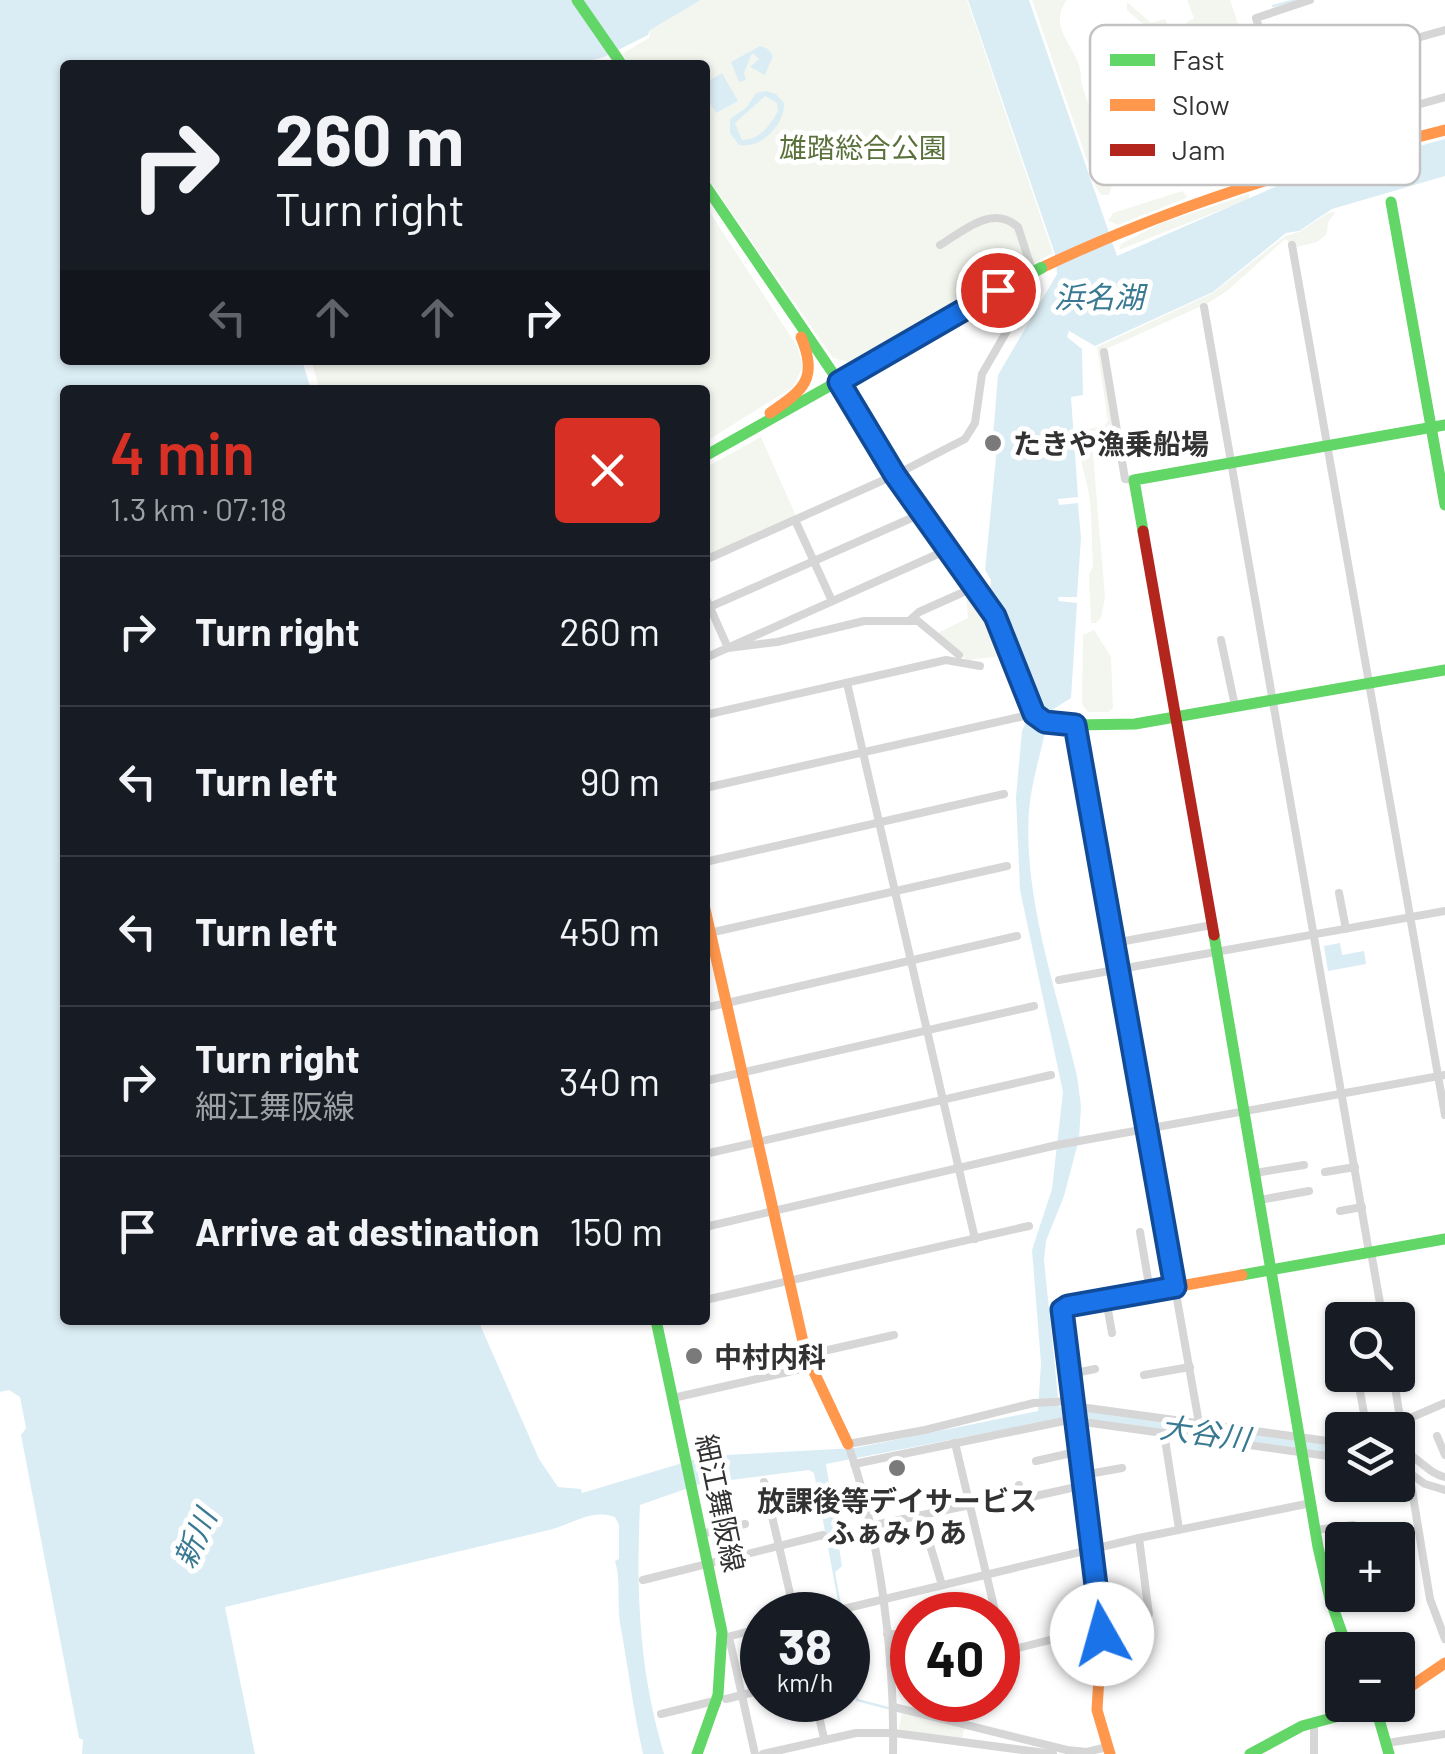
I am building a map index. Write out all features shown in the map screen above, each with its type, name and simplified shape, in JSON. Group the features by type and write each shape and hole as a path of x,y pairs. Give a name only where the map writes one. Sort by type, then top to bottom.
{"street":[{"path":"577,0 619,60"},
{"path":"1264,0 1268,12"},
{"path":"1257,25 1258,15 1310,0"},
{"path":"1420,37 1445,30"},
{"path":"1420,104 1445,97"},
{"path":"1420,137 1445,130"},
{"path":"710,453 1026,280 1041,266 1114,233 1245,185"},
{"path":"710,192 839,382 895,475 1000,625 1028,709 1048,722 1118,726 1445,670"},
{"path":"1392,202 1438,426 1445,505"},
{"path":"940,245 988,218 1005,218 1041,266"},
{"path":"1292,245 1410,918 1442,1076 1445,1115"},
{"path":"734,439 799,393 811,372 807,349 770,280"},
{"path":"710,558 895,475 970,434 982,374 1030,292 1026,280"},
{"path":"1204,307 1380,1302"},
{"path":"1104,352 1125,479 1438,426"},
{"path":"1134,480 1303,1445 1319,1559 1341,1632"},
{"path":"710,607 923,513"},
{"path":"795,520 832,602"},
{"path":"710,656 949,550"},
{"path":"909,621 919,612 975,586"},
{"path":"710,612 728,648"},
{"path":"728,648 777,642 864,621 918,621 958,655"},
{"path":"1221,640 1236,706"},
{"path":"710,714 946,660 980,666"},
{"path":"847,683 975,1239"},
{"path":"710,787 1028,709"},
{"path":"1075,725 1200,1423"},
{"path":"710,861 1004,794"},
{"path":"710,934 1007,866"},
{"path":"1339,892 1346,929"},
{"path":"1059,980 1445,911"},
{"path":"1114,943 1212,926"},
{"path":"710,1007 1018,936"},
{"path":"710,942 808,1361 849,1445 870,1526 890,1665"},
{"path":"710,1080 1034,1006"},
{"path":"710,1153 1051,1075"},
{"path":"710,1226 1056,1144 1442,1076"},
{"path":"1255,1173 1304,1165"},
{"path":"1325,1172 1355,1167"},
{"path":"1260,1200 1309,1191"},
{"path":"1340,1211 1362,1207"},
{"path":"710,1299 1029,1226"},
{"path":"1140,1232 1150,1291"},
{"path":"952,1722 1067,1752 1109,1751 1097,1700 1102,1627 1062,1310 1445,1239"},
{"path":"1106,1299 1112,1333"},
{"name":"細江舞阪線","path":"657,1325 726,1637 721,1701 697,1754"},
{"path":"674,1398 894,1334"},
{"path":"1144,1375 1190,1366"},
{"path":"1068,1374 1095,1369"},
{"path":"849,1445 1036,1403 1164,1433 1325,1444"},
{"path":"1415,1416 1445,1403"},
{"path":"854,1462 955,1444 1072,1410 1200,1423 1325,1452"},
{"path":"1164,1433 1178,1529"},
{"path":"1437,1436 1445,1456"},
{"path":"955,1444 990,1592"},
{"path":"1036,1461 1080,1452"},
{"path":"1415,1462 1445,1477"},
{"path":"1018,1485 1022,1500 1122,1468"},
{"path":"1415,1475 1425,1484 1445,1490"},
{"path":"764,1482 790,1592"},
{"path":"769,1504 814,1496"},
{"path":"1414,1502 1430,1600 1445,1638"},
{"path":"870,1603 1178,1529 1312,1503"},
{"path":"870,1526 970,1504"},
{"path":"920,1515 942,1586"},
{"path":"701,1534 745,1524"},
{"path":"1315,1530 1325,1529"},
{"path":"643,1580 823,1535"},
{"path":"1139,1538 1150,1614"},
{"path":"1319,1559 1325,1558"},
{"path":"1020,1647 1102,1627"},
{"path":"740,1634 726,1637 740,1687"},
{"path":"1415,1684 1445,1664"},
{"path":"661,1714 740,1695"},
{"path":"1250,1754 1325,1720"},
{"path":"748,1722 755,1754"},
{"path":"820,1722 824,1738"},
{"path":"892,1754 894,1722"},
{"path":"1380,1722 1388,1749 1445,1734"},
{"path":"1314,1723 1314,1754"},
{"path":"763,1754 846,1733 894,1733 1053,1754"}],"green space":[{"name":"雄踏総合公園","path":"701,0 967,0 1053,253 856,364 833,358 710,181 710,60 626,60 622,54 649,38 650,30"},
{"path":"1032,0 1067,0 1060,22 1081,71 1090,110 1090,169"},
{"path":"1187,0 1230,0 1239,25 1187,25 1194,18"},
{"path":"1127,2 1151,23 1165,19 1167,25 1144,25 1127,10"},
{"path":"1112,185 1109,195 1101,195 1096,187"},
{"path":"1182,191 1187,196 1184,199 1118,225 1108,221 1113,213"},
{"path":"1249,194 1249,199 1119,250 1121,244 1159,224"},
{"path":"1336,212 1328,222 1327,234 1317,242 1297,247 1285,239 1208,303 1104,350 1114,433 1092,442 1105,597 1101,618 1091,623 1091,515 1080,443 1083,430 1104,426 1108,421 1097,347 1213,293 1285,236"},
{"path":"710,213 797,346 803,366 793,387 710,439 710,385 318,385 312,365 710,365"},
{"path":"761,437 796,516 710,555 710,465"},
{"path":"969,592 992,628 1003,656 967,660 936,634 968,618"},
{"path":"1094,630 1111,657 1113,708 1109,712 1088,712 1082,704 1083,635"},
{"path":"900,1722 937,1722 964,1729 962,1740 899,1728"}],"water":[{"path":"0,0 701,0 650,30 648,35 592,60 60,60 60,365 304,365 310,385 60,385 60,1325 480,1325 539,1459 558,1487 581,1489 582,1493 706,1456 855,1448 1038,1411 1041,1363 1032,1250 1052,1189 1063,1092 1020,890 1016,797 1022,731 1036,700 1014,629 990,590 991,580 985,570 997,447 993,437 998,375 1057,274 1055,254 968,0 1029,0 1117,256 1279,185 1414,185 1332,209 1299,231 1286,233 1213,292 1095,346 1069,331 1067,337 1082,349 1083,395 1071,397 1078,497 1058,499 1059,505 1078,503 1081,538 1077,597 1058,597 1059,601 1077,603 1071,698 1049,712 1029,810 1036,911 1081,1106 1079,1139 1064,1196 1046,1241 1044,1260 1059,1407 1325,1445 1325,1452 1068,1417 826,1464 842,1566 833,1574 814,1473 809,1470 700,1484 640,1505 641,1631 649,1692 664,1754 643,1754 619,1615 615,1561 619,1559 619,1525 615,1517 598,1515 225,1607 255,1754 82,1754 83,1740 79,1738 21,1435 26,1428 20,1397 9,1390 0,1392"},
{"path":"760,46 773,56 765,75 750,67 759,59 752,53 744,73 746,80 739,82 731,62"},
{"path":"722,73 738,101 716,113 710,103 710,80"},
{"path":"756,93 776,94 784,103 781,119 764,139 739,145 730,133 730,119 746,108","holes":["765,96 777,103 778,111 764,131 742,140 735,123"]},
{"path":"1445,139 1445,176 1420,183 1420,146"},
{"path":"1340,943 1342,955 1364,951 1366,964 1328,971 1324,946"}],"waterway":[{"path":"1273,6 1296,0"},
{"path":"834,1573 837,1592"},
{"path":"870,1703 888,1708"}],"traffic: fast":[{"path":"577,0 619,60"},
{"path":"710,192 839,382 895,475 995,616 1027,700 1040,720 1075,725 1135,724 1445,670"},
{"path":"1391,202 1445,505"},
{"path":"1020,279 1041,268"},
{"path":"710,453 1020,279"},
{"path":"1143,531 1134,480 1445,425"},
{"path":"1214,935 1318,1547 1342,1632"},
{"path":"1242,1275 1445,1239"},
{"path":"657,1325 722,1632 718,1695 697,1754"},
{"path":"1250,1754 1302,1726 1325,1720"},
{"path":"1380,1722 1389,1754"}],"traffic: slow":[{"path":"1420,137 1445,130"},
{"path":"1041,268 1139,225 1253,185"},
{"path":"770,413 805,382 808,363 801,337"},
{"path":"710,931 806,1355 848,1444"},
{"path":"1110,1754 1097,1710 1102,1627 1062,1310 1242,1275"},
{"path":"1415,1683 1445,1663"}],"traffic: jam":[{"path":"1143,531 1214,935"}],"place":[{"name":"たきや漁乗船場","path":"993,443"},
{"name":"中村内科","path":"694,1356"},
{"name":"放課後等デイサービス ふぁみりあ","path":"897,1468"}],"route":[{"path":"998,290 839,382 895,475 995,616 1034,714 1045,722 1075,725 1175,1287 1068,1306 1061,1314 1102,1634"}],"water label":[{"name":"浜名湖","path":"1099,296"},
{"name":"大谷川","path":"1205,1432"},
{"name":"新川","path":"194,1538"}]}
